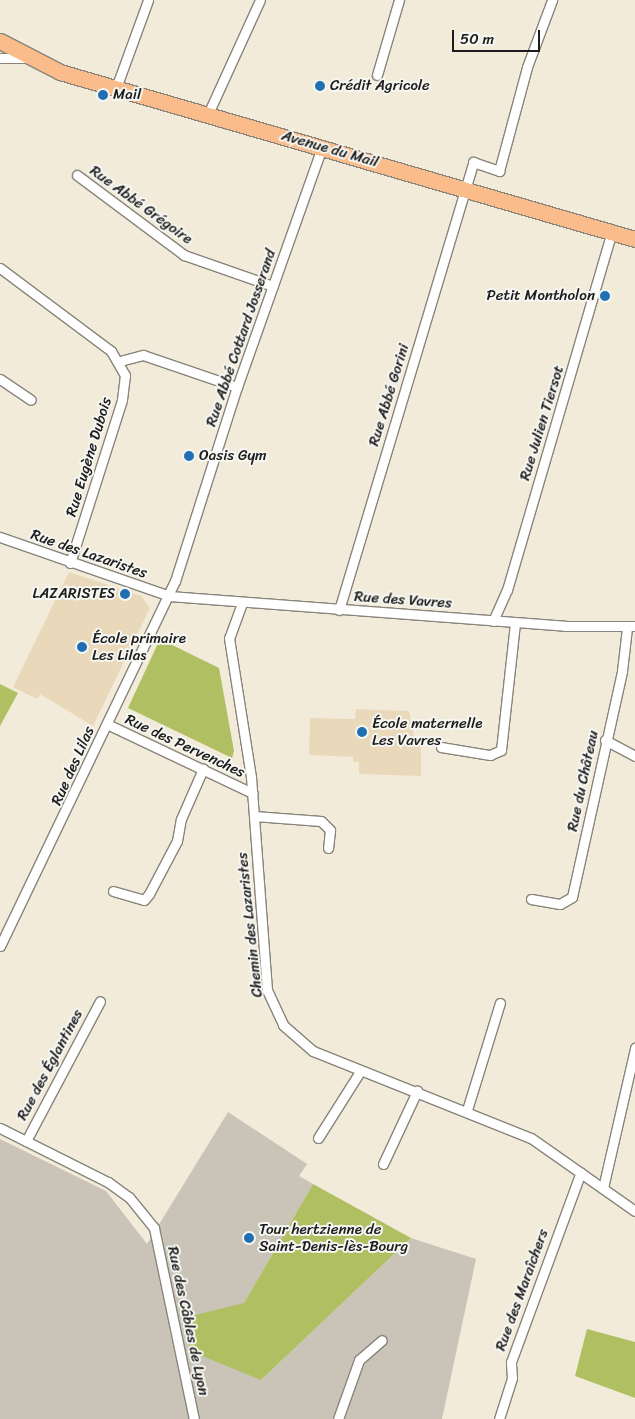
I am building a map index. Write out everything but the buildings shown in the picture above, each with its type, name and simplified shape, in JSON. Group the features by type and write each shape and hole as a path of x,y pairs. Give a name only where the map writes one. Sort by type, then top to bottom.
{"main road":[{"name":"Avenue du Mail","path":"1,38 26,58 116,88 635,239"}],"street":[{"path":"116,88 148,0"},
{"path":"208,114 260,0"},
{"path":"377,75 399,0"},
{"name":"Rue Abbé Gorini","path":"339,610 473,162 499,171 527,67 552,0"},
{"name":"Avenue du Mail","path":"0,58 26,58"},
{"name":"Rue Abbé Cottard Josserand","path":"169,596 236,386 322,147"},
{"name":"Rue Abbé Grégoire","path":"77,175 184,255 273,286"},
{"name":"Rue Julien Tiersot","path":"494,621 507,590 612,231"},
{"path":"0,268 120,361 143,355 236,386"},
{"name":"Rue Eugène Dubois","path":"70,563 122,400 125,375 120,361"},
{"path":"0,379 31,400"},
{"name":"Rue des Lazaristes","path":"0,537 169,596"},
{"name":"Rue des Vavres","path":"169,596 515,623 631,627"},
{"name":"Rue des Lilas","path":"0,946 169,596"},
{"name":"Chemin des Lazaristes","path":"242,603 229,638 252,793 272,1004 296,1038 313,1051 467,1110 531,1138 635,1211"},
{"path":"441,747 490,754 500,750 515,623"},
{"name":"Rue du Château","path":"531,899 560,904 572,897 631,627"},
{"name":"Rue des Pervenches","path":"107,724 252,793"},
{"path":"605,740 635,756"},
{"path":"112,891 144,900 149,894 177,842 181,819 204,769"},
{"path":"254,816 321,821 330,830 328,848"},
{"name":"Rue des Églantines","path":"26,1141 100,1001"},
{"path":"467,1110 500,1003"},
{"path":"603,1188 635,1048"},
{"path":"318,1138 361,1070"},
{"path":"383,1164 418,1091"},
{"path":"0,1128 26,1141"},
{"name":"Rue des Câbles de Lyon","path":"26,1141 108,1182 129,1197 154,1228 194,1419"},
{"name":"Rue des Maraîchers","path":"499,1419 512,1378 511,1362 581,1172"},
{"path":"338,1419 360,1360 382,1340"}],"shaded area":[{"name":"École primaire Les Lilas","path":"69,572 141,596 150,608 93,726 40,694 37,699 13,687"},
{"name":"École maternelle Les Vavres","path":"356,709 409,711 416,746 421,746 421,776 359,774 359,762 353,762 353,757 309,755 310,718 355,719"},
{"path":"228,1112 307,1164 299,1176 313,1184 244,1303 261,1380 411,1238 476,1259 442,1419 0,1419 0,1139 106,1191 147,1244"}],"green space":[{"path":"160,639 219,668 234,751 232,758 128,708"},
{"path":"0,684 18,693 0,726"},
{"path":"313,1184 411,1238 261,1380 190,1351 183,1318 244,1303"},
{"path":"587,1329 635,1342 635,1398 575,1376"}],"place":[{"name":"Crédit Agricole","path":"320,86"},
{"name":"Mail","path":"103,95"},
{"name":"Petit Montholon","path":"605,296"},
{"name":"Oasis Gym","path":"189,456"},
{"name":"LAZARISTES","path":"125,594"},
{"name":"École primaire Les Lilas","path":"82,647"},
{"name":"École maternelle Les Vavres","path":"362,732"},
{"name":"Tour hertzienne de Saint-Denis-lès-Bourg","path":"249,1238"}]}
